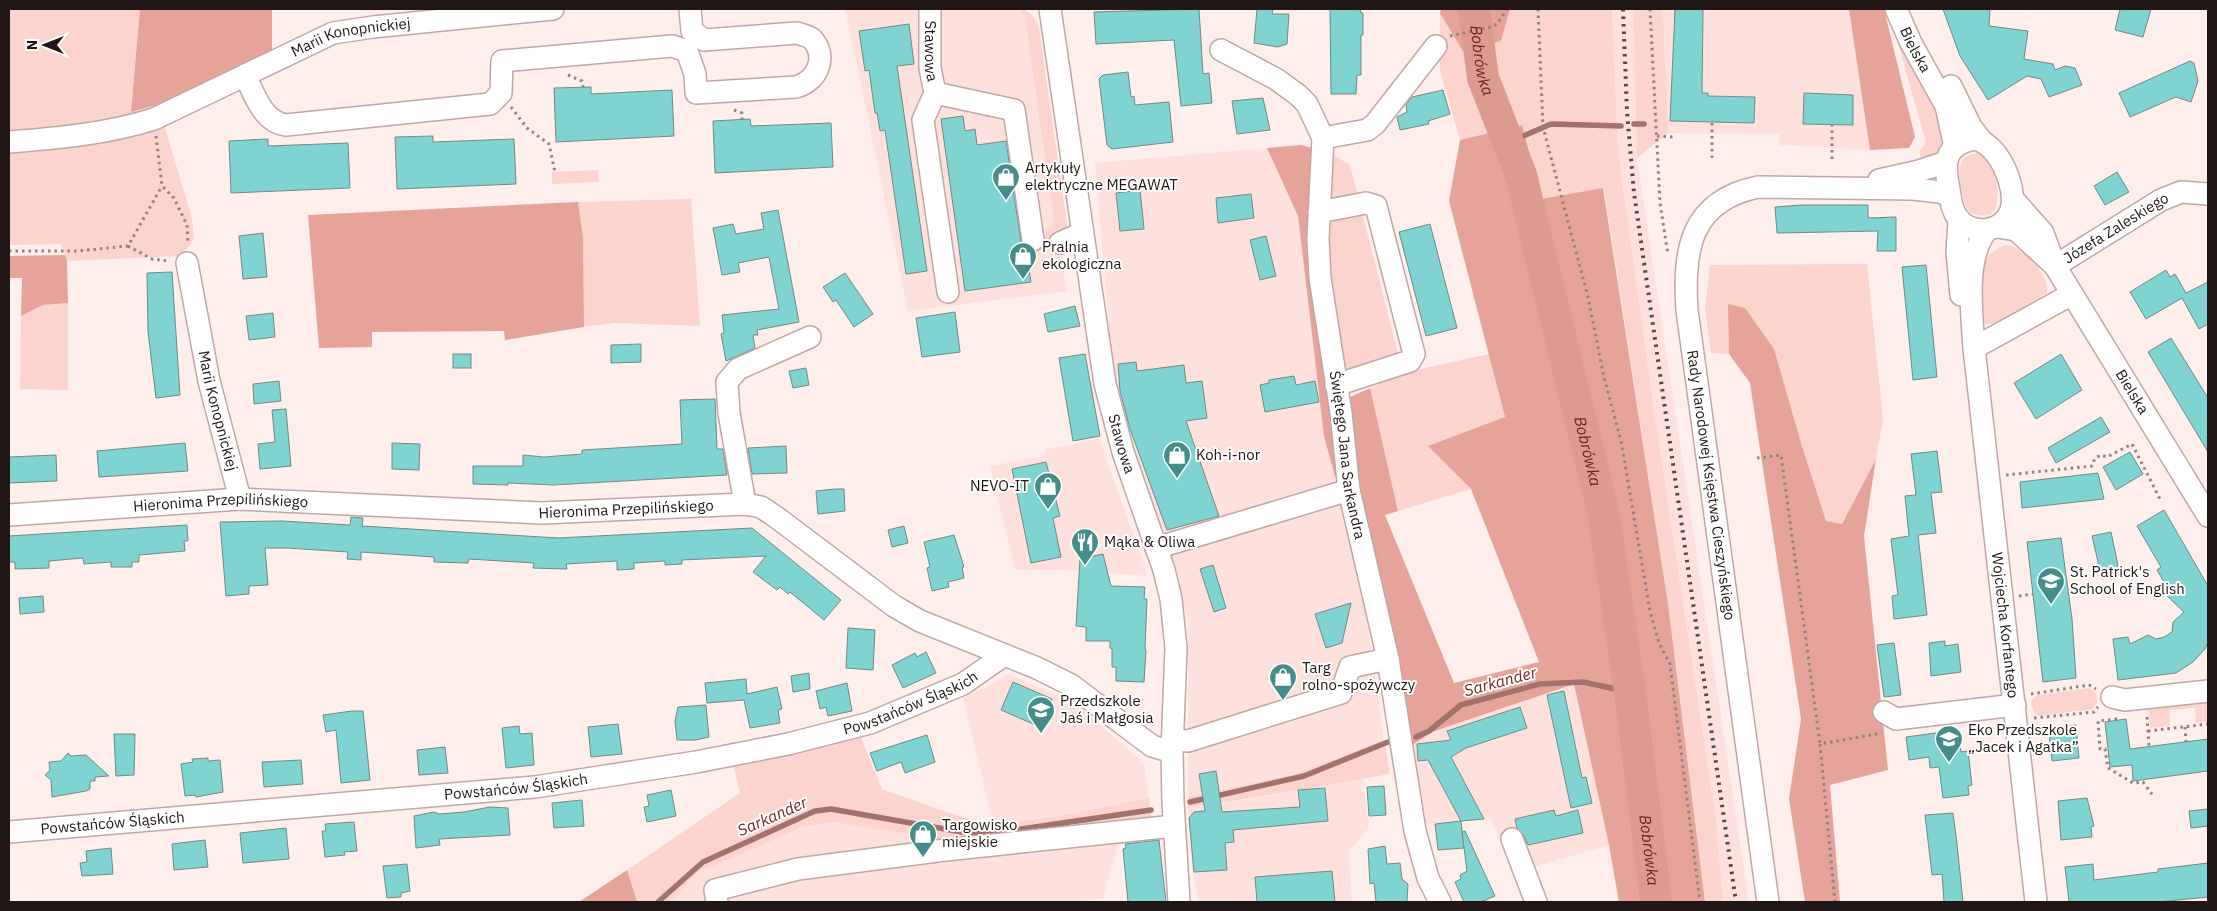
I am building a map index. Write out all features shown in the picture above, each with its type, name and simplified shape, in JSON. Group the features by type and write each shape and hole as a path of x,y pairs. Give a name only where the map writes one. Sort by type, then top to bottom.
{"street":[{"name":"Marii Konopnickiej","path":"9,142 89,136 127,128 154,119 333,33 511,11 553,9"},
{"path":"245,75 263,111 276,124 286,125 490,104 501,92 502,61 672,46 686,51 695,74 696,93 796,86 806,84 814,78 819,65 818,48 811,38 798,33 704,40 692,32 690,9"},
{"name":"Stawowa","path":"930,9 930,68 935,92 923,120 948,292"},
{"name":"Stawowa","path":"1050,9 1105,384 1123,452 1156,548 1171,599 1176,648 1172,746 1174,826 1179,876 1179,902"},
{"name":"Bielska","path":"1896,9 1914,50 1946,106 1950,154"},
{"name":"Bielska","path":"1911,9 1971,127 1981,140"},
{"path":"1323,138 1367,130 1375,124 1436,46"},
{"name":"Świętego Jana Sarkandra","path":"1221,50 1276,79 1298,95 1307,104 1323,138 1319,212 1320,278 1349,490 1388,659 1415,831 1428,878 1440,902"},
{"name":"Stawowa","path":"935,92 1014,110 1033,240"},
{"path":"1981,140 1991,146 2001,162 2013,199 2007,217 1992,228 1969,227 1959,220 1954,213 1950,196 1950,154 1966,141 1981,140"},
{"name":"Rady Narodowej Księstwa Cieszyńskiego","path":"1842,188 1919,171 1950,154"},
{"name":"Rady Narodowej Księstwa Cieszyńskiego","path":"1768,902 1687,310 1685,279 1690,244 1700,222 1716,205 1737,193 1775,186 1924,189 1950,196"},
{"name":"Józefa Zaleskiego","path":"2055,266 2161,200 2181,192 2208,194"},
{"name":"Bielska","path":"2013,199 2043,233 2055,266 2208,516"},
{"path":"1319,212 1366,203 1376,206 1414,354 1410,361 1336,384"},
{"name":"Wojciecha Korfantego","path":"1959,220 1957,253 1961,294 1974,348 2021,700 2036,902"},
{"name":"Bielska","path":"1992,228 2016,230 2055,266"},
{"name":"Wojciecha Korfantego","path":"1974,348 1974,259 1977,243 1992,228"},
{"path":"1060,243 1082,233"},
{"name":"Marii Konopnickiej","path":"187,263 209,382 240,499"},
{"path":"1974,348 2072,294"},
{"path":"745,504 729,413 728,382 738,369 810,337"},
{"path":"1156,548 1349,490"},
{"name":"Hieronima Przepilińskiego","path":"9,515 240,499 542,513 745,504 761,507 894,606 920,621 1003,656 1037,668 1071,686 1152,746 1172,746"},
{"name":"Powstańców Śląskich","path":"9,832 535,787 696,762 788,744 870,723 962,684 1003,656"},
{"path":"1172,746 1342,693 1350,667 1388,659"},
{"path":"2103,697 2125,700 2208,691"},
{"path":"1890,716 2021,700"},
{"path":"717,902 715,890 798,869 945,850 1174,826"},
{"path":"1512,838 1536,902"},
{"name":"Stawowa","path":"1179,876 1185,902"}],"path":[{"path":"1460,33 1497,24 1507,9"},
{"path":"1538,9 1543,127 1588,297 1604,377 1621,441 1650,611 1659,643 1670,664 1700,902"},
{"path":"1650,9 1660,203 1664,230"},
{"path":"574,78 582,81 583,87"},
{"path":"128,246 162,186 154,119"},
{"path":"1712,122 1712,158"},
{"path":"1832,125 1832,159"},
{"path":"526,128 549,144 555,172"},
{"path":"1657,136 1674,137"},
{"path":"9,251 77,251 128,246 152,259 187,263 187,225 174,198 162,186"},
{"path":"2002,475 2092,466 2095,458 2102,455 2107,457 2132,444 2160,499"},
{"path":"1757,458 1781,455 1820,744 1835,902"},
{"path":"2017,596 2033,594"},
{"path":"2021,700 2089,685 2103,697 2094,712 2031,719"},
{"path":"2144,698 2149,746"},
{"path":"1820,744 1888,731 1890,716"},
{"path":"2119,718 2098,721 2100,749 2105,749 2108,768 2132,782 2143,782 2154,797"},
{"path":"2148,731 2208,724"},
{"path":"2185,727 2186,742"}],"shaded area":[{"path":"9,9 140,9 131,111 173,100 164,124 192,219 194,239 181,256 67,261 61,244 9,245"},
{"path":"140,9 272,9 272,53 173,100 131,112"},
{"path":"845,9 1019,9 1025,18 1054,222 1067,291 908,311"},
{"path":"1019,9 1032,15 1039,28 1068,232 1034,253 1033,249 1054,222 1025,18"},
{"path":"1441,9 1510,9 1501,41 1464,53 1440,13"},
{"path":"1510,9 1612,9 1618,150 1654,410 1716,820 1723,902 1705,902 1668,604 1604,188 1541,199 1521,125 1460,140 1440,71 1440,13 1465,53 1501,41"},
{"path":"1612,9 1633,9 1637,158 1749,902 1723,902 1716,820 1654,410 1618,150"},
{"path":"1633,9 1663,9 1668,133 1637,158"},
{"path":"1663,9 1849,9 1870,150 1779,145 1779,134 1668,133"},
{"path":"1849,9 1884,9 1915,137 1909,148 1870,150"},
{"path":"1889,12 1926,78 1941,116 1944,132 1941,148 1923,164 1919,151 1926,142"},
{"path":"1522,125 1541,199 1603,188 1668,604 1705,902 1619,902 1609,845 1574,684 1432,732 1411,746 1365,523 1348,398 1370,388 1398,511 1385,515 1454,683 1539,662 1471,489 1428,446 1505,417 1449,201 1460,140"},
{"path":"1301,145 1316,149 1340,469 1335,477 1324,436 1298,216 1267,148"},
{"path":"1267,148 1298,216 1324,436 1359,568 1384,740 1294,774 1188,797 1188,619 1158,537 1115,395 1095,163"},
{"path":"1328,152 1350,165 1399,358 1342,374 1328,264"},
{"path":"1977,153 1984,155 1993,167 1998,192 1996,208 1993,213 1983,216 1968,210 1960,180 1959,169 1962,160"},
{"path":"598,170 599,182 552,184 552,172"},
{"path":"691,199 700,326 615,323 584,327 583,237 578,202"},
{"path":"578,202 583,237 584,327 505,340 504,331 372,332 372,347 319,348 308,215"},
{"path":"2007,245 2021,251 2035,263 2044,278 2047,293 1995,324 1985,324 1982,289 1984,266 1988,257 1996,250"},
{"path":"65,255 67,261 68,303 43,305 21,316 22,278 9,278 9,256"},
{"path":"1867,264 1883,419 1876,459 1842,524 1826,521 1801,443 1728,304 1729,354 1711,353 1705,308 1710,265"},
{"path":"68,303 68,390 20,389 21,316 43,305"},
{"path":"1728,304 1745,308 1774,349 1826,521 1842,524 1876,459 1864,536 1888,770 1830,785 1840,902 1805,902 1789,799 1801,719 1750,383 1729,354"},
{"path":"1489,354 1505,418 1429,446 1471,489 1398,511 1370,388 1403,373"},
{"path":"1099,438 1148,576 1064,570 1015,570 990,466 1046,456 1045,450"},
{"name":"Przedszkole Jaś i Małgosia","path":"1009,674 1076,704 1144,763 1149,798 1049,818 993,824 963,698"},
{"path":"1574,684 1609,845 1513,873 1491,819 1425,824 1411,746 1432,732"},
{"path":"2089,688 2096,693 2097,702 2092,709 2039,716 2033,711 2031,701 2037,695"},
{"path":"2208,701 2208,722 2196,723 2195,708 2169,710 2170,726 2150,728 2148,706"},
{"path":"859,733 882,789 955,815 993,824 1049,818 1149,798 1152,825 963,843 834,822 803,827 697,873 670,902 637,902 627,870 740,793 732,760"},
{"path":"1384,740 1390,774 1188,807 1188,797 1294,774"},
{"path":"1363,778 1369,828 1349,851 1352,902 1199,902 1192,867 1188,807 1246,800"},
{"name":"Targowisko miejskie","path":"834,822 963,843 1119,842 1103,898 1074,902 670,902 697,873 803,827"},
{"path":"627,870 637,902 579,902"}],"building":[{"path":"1199,9 1203,74 1209,73 1212,103 1181,106 1174,40 1096,44 1094,12"},
{"path":"1257,9 1273,9 1272,14 1289,14 1287,44 1278,47 1254,43"},
{"path":"1330,9 1360,9 1361,13 1363,13 1361,75 1357,75 1356,94 1331,94"},
{"path":"1675,9 1703,9 1702,93 1708,93 1708,96 1755,97 1754,123 1670,121"},
{"path":"1943,9 1990,9 1989,26 2028,31 2024,59 2053,64 2055,70 2065,66 2075,68 2082,85 2049,97 2041,79 2027,76 1988,100 1960,56"},
{"path":"2120,9 2151,9 2143,37 2115,30"},
{"path":"909,24 914,64 897,66 927,271 906,274 885,130 880,131 877,113 875,113 869,70 865,71 859,31"},
{"path":"2190,61 2194,63 2198,81 2191,102 2176,97 2130,117 2119,93"},
{"path":"1128,72 1131,97 1134,96 1135,105 1169,102 1173,142 1112,149 1107,145 1099,79 1103,75"},
{"path":"591,87 591,94 672,90 674,136 556,142 554,88"},
{"path":"1443,90 1450,114 1428,121 1429,124 1400,130 1397,117 1407,112 1406,105 1412,97"},
{"path":"1804,93 1853,95 1853,125 1803,124"},
{"path":"1263,98 1270,130 1237,134 1232,101"},
{"path":"963,116 965,131 975,129 977,145 1006,141 1021,242 1026,250 1031,282 965,291 941,119"},
{"path":"750,119 751,126 831,123 833,167 715,173 713,121"},
{"path":"433,136 433,142 514,139 516,184 397,189 395,137"},
{"path":"268,139 268,146 348,143 350,188 231,193 229,141"},
{"path":"2117,172 2129,192 2105,205 2094,186"},
{"path":"1140,190 1144,229 1120,231 1116,193"},
{"path":"1251,194 1254,218 1218,223 1216,198"},
{"path":"1868,205 1868,218 1896,217 1896,251 1877,251 1878,231 1777,233 1775,207"},
{"path":"778,210 799,322 757,330 758,335 753,335 755,348 726,361 721,334 724,333 722,315 779,309 769,257 738,263 740,272 722,275 713,228 733,224 736,234 764,229 761,213"},
{"path":"1430,224 1457,328 1426,336 1399,232"},
{"path":"263,233 267,277 243,279 239,236"},
{"path":"1266,236 1276,276 1260,280 1250,240"},
{"path":"1926,265 1937,377 1913,380 1902,267"},
{"path":"2166,270 2170,277 2175,274 2186,293 2208,282 2208,324 2199,329 2182,298 2146,319 2130,292"},
{"path":"172,272 180,395 156,398 148,332 147,273"},
{"path":"845,273 873,314 854,327 836,300 833,302 823,287"},
{"path":"1075,306 1080,326 1048,332 1044,314"},
{"path":"955,312 960,352 922,357 916,318"},
{"path":"273,313 275,337 249,340 246,316"},
{"path":"2171,338 2208,398 2208,452 2148,352"},
{"path":"641,344 641,362 611,363 611,345"},
{"path":"453,354 471,354 471,368 453,368"},
{"path":"1085,354 1100,436 1073,441 1059,358"},
{"path":"2061,354 2082,390 2036,419 2014,383"},
{"path":"1136,362 1137,371 1184,365 1186,383 1202,381 1207,418 1186,421 1219,516 1167,530 1130,429 1120,391 1118,364"},
{"path":"806,368 809,385 793,388 789,371"},
{"path":"1294,376 1296,385 1315,381 1319,402 1265,412 1260,385 1269,383 1269,380"},
{"path":"279,381 281,401 254,404 253,384"},
{"path":"715,399 717,449 723,449 727,475 554,485 473,484 473,466 523,466 523,455 544,457 582,454 582,450 682,444 680,400"},
{"path":"286,409 291,466 260,469 258,444 275,442 272,410"},
{"path":"2101,417 2110,432 2056,463 2048,448"},
{"path":"185,443 188,471 99,477 97,451"},
{"path":"392,443 420,444 419,470 392,469"},
{"path":"786,446 787,473 752,474 748,448"},
{"path":"1937,451 1942,492 1931,493 1936,533 1918,535 1927,615 1894,619 1892,596 1898,595 1891,539 1909,536 1905,496 1916,495 1911,454"},
{"path":"2130,452 2143,474 2116,490 2103,467"},
{"path":"56,455 57,481 9,483 9,457"},
{"path":"1046,462 1060,516 1053,518 1061,557 1031,563 1012,469"},
{"path":"2098,473 2104,499 2022,508 2020,482"},
{"path":"844,489 845,511 818,514 816,491"},
{"path":"2164,510 2208,586 2208,642 2205,649 2193,662 2176,673 2118,680 2113,639 2128,637 2130,644 2148,635 2156,639 2164,637 2172,632 2173,622 2184,612 2165,594 2168,589 2157,570 2161,567 2137,526"},
{"path":"351,517 363,518 362,526 558,538 752,528 841,600 824,620 790,592 788,594 780,587 777,590 753,572 766,556 682,560 682,564 665,565 665,561 634,563 634,569 617,570 617,561 566,564 567,569 533,568 534,563 469,559 468,563 434,562 434,557 361,552 361,560 347,559 348,552 287,548 265,548 268,585 249,586 249,594 226,596 220,522 282,521 350,525"},
{"path":"187,525 188,541 184,541 185,551 139,555 139,562 132,562 132,567 111,567 111,562 84,564 83,558 49,561 49,568 15,569 15,562 9,562 9,536"},
{"path":"904,526 908,543 892,547 888,530"},
{"path":"2111,532 2120,575 2102,579 2092,536"},
{"path":"954,535 964,567 962,567 964,578 948,582 949,587 932,591 927,568 930,567 924,542"},
{"path":"2061,538 2072,619 2076,678 2043,682 2027,542"},
{"path":"1103,554 1111,586 1145,587 1144,599 1147,599 1144,682 1116,681 1116,667 1112,667 1110,641 1086,641 1086,627 1076,626 1080,559"},
{"path":"1213,565 1226,608 1214,612 1200,569"},
{"path":"43,596 44,612 20,614 19,598"},
{"path":"1351,603 1342,643 1326,648 1315,614"},
{"path":"848,628 875,630 873,670 846,668"},
{"path":"1945,641 1945,646 1958,644 1961,672 1931,676 1929,643"},
{"path":"1894,643 1901,695 1884,697 1877,645"},
{"path":"926,652 936,673 903,688 892,665 915,653 917,657"},
{"path":"809,673 810,689 793,692 791,676"},
{"path":"746,679 747,694 777,687 782,709 778,710 780,723 750,728 744,700 707,703 705,683"},
{"path":"1013,682 1052,699 1040,727 1001,710"},
{"path":"847,683 852,711 828,716 826,707 820,709 816,691"},
{"path":"1564,691 1582,778 1586,777 1592,803 1571,808 1547,695"},
{"path":"706,705 709,737 696,740 677,740 675,721 678,707"},
{"path":"1520,707 1527,728 1466,748 1451,757 1484,819 1461,821 1428,760 1418,761 1417,744 1451,740 1447,731"},
{"path":"363,711 370,780 341,783 336,730 326,732 323,715"},
{"path":"2126,719 2130,749 2208,739 2208,771 2133,781 2132,765 2110,767 2105,722"},
{"path":"618,724 622,754 591,757 588,727"},
{"path":"2076,725 2079,758 2052,761 2049,733 2052,728"},
{"path":"519,726 520,734 532,733 534,765 506,768 502,728"},
{"name":"Eko Przedszkole „Jacek i Agatka”","path":"1958,730 1961,752 1968,751 1972,785 1968,786 1969,795 1943,798 1939,767 1930,768 1929,757 1909,760 1906,737"},
{"path":"114,734 135,734 134,775 116,776"},
{"path":"927,735 935,762 905,773 901,762 877,771 870,753"},
{"path":"445,747 448,773 419,775 417,750"},
{"path":"68,753 71,756 86,755 109,776 95,777 95,781 90,781 90,789 86,791 52,797 51,780 45,775 50,770 49,762 61,761"},
{"path":"208,758 208,761 220,760 223,792 196,797 195,795 185,796 181,764 193,762 192,759"},
{"path":"301,760 303,784 264,787 262,762"},
{"path":"1216,771 1222,812 1300,807 1298,790 1325,788 1328,821 1233,830 1234,842 1225,843 1227,870 1194,872 1189,818 1194,812 1205,811 1199,774"},
{"path":"1384,786 1386,815 1369,816 1367,787"},
{"path":"671,790 676,816 647,822 644,807 649,806 647,795"},
{"path":"2087,798 2094,826 2091,827 2092,837 2061,840 2058,801"},
{"path":"582,800 584,826 554,828 552,803"},
{"path":"490,807 508,808 510,835 439,839 440,845 416,848 414,816 434,812 439,814 464,812"},
{"path":"2208,809 2208,826 2191,828 2189,811"},
{"path":"1554,810 1556,816 1578,810 1583,833 1528,845 1523,834 1517,828 1515,819"},
{"path":"1953,813 1963,902 1944,902 1942,874 1932,875 1925,815"},
{"path":"1461,821 1464,848 1438,850 1435,824"},
{"path":"354,822 357,851 344,852 345,855 325,857 322,831 326,831 325,824"},
{"path":"286,828 289,859 243,863 240,833"},
{"path":"1465,831 1495,896 1481,902 1464,902 1455,882 1461,879 1460,875 1467,871 1462,832"},
{"path":"205,840 208,867 174,870 172,844"},
{"path":"1159,840 1166,902 1128,902 1123,849 1126,848 1125,844"},
{"path":"1385,846 1387,864 1400,863 1402,879 1408,884 1407,902 1376,902 1374,883 1370,884 1368,849"},
{"path":"111,848 113,874 82,876 80,863 87,862 86,851"},
{"path":"2208,863 2208,897 2158,902 2069,902 2065,867 2093,864 2094,880 2158,872 2158,869"},
{"path":"407,864 410,891 401,893 401,897 387,898 383,866"},
{"path":"1332,871 1335,902 1257,902 1255,877"}],"waterway":[{"name":"Bobrówka","path":"1474,9 1483,78 1521,175 1604,516 1630,692 1656,902"},
{"path":"1510,142 1551,124 1621,126"},
{"path":"1634,124 1644,124"},
{"name":"Sarkander","path":"1416,737 1429,731 1461,705 1540,684 1583,682 1630,692"},
{"name":"Sarkander","path":"1190,802 1304,776 1388,742"},
{"name":"Sarkander","path":"658,902 703,862 815,811 831,809 962,832 988,834 1151,810"}],"railway":[{"path":"1623,9 1627,112 1634,193 1736,902"}],"place":[{"name":"Artykuły elektryczne MEGAWAT","path":"1006,201"},
{"name":"Pralnia ekologiczna","path":"1023,280"},
{"name":"Koh-i-nor","path":"1177,479"},
{"name":"NEVO-IT","path":"1048,510"},
{"name":"Mąka & Oliwa","path":"1085,566"},
{"name":"St. Patrick's School of English","path":"2051,605"},
{"name":"Targ rolno-spożywczy","path":"1283,701"},
{"name":"Przedszkole Jaś i Małgosia","path":"1041,734"},
{"name":"Eko Przedszkole „Jacek i Agatka”","path":"1949,763"},
{"name":"Targowisko miejskie","path":"923,858"}]}
